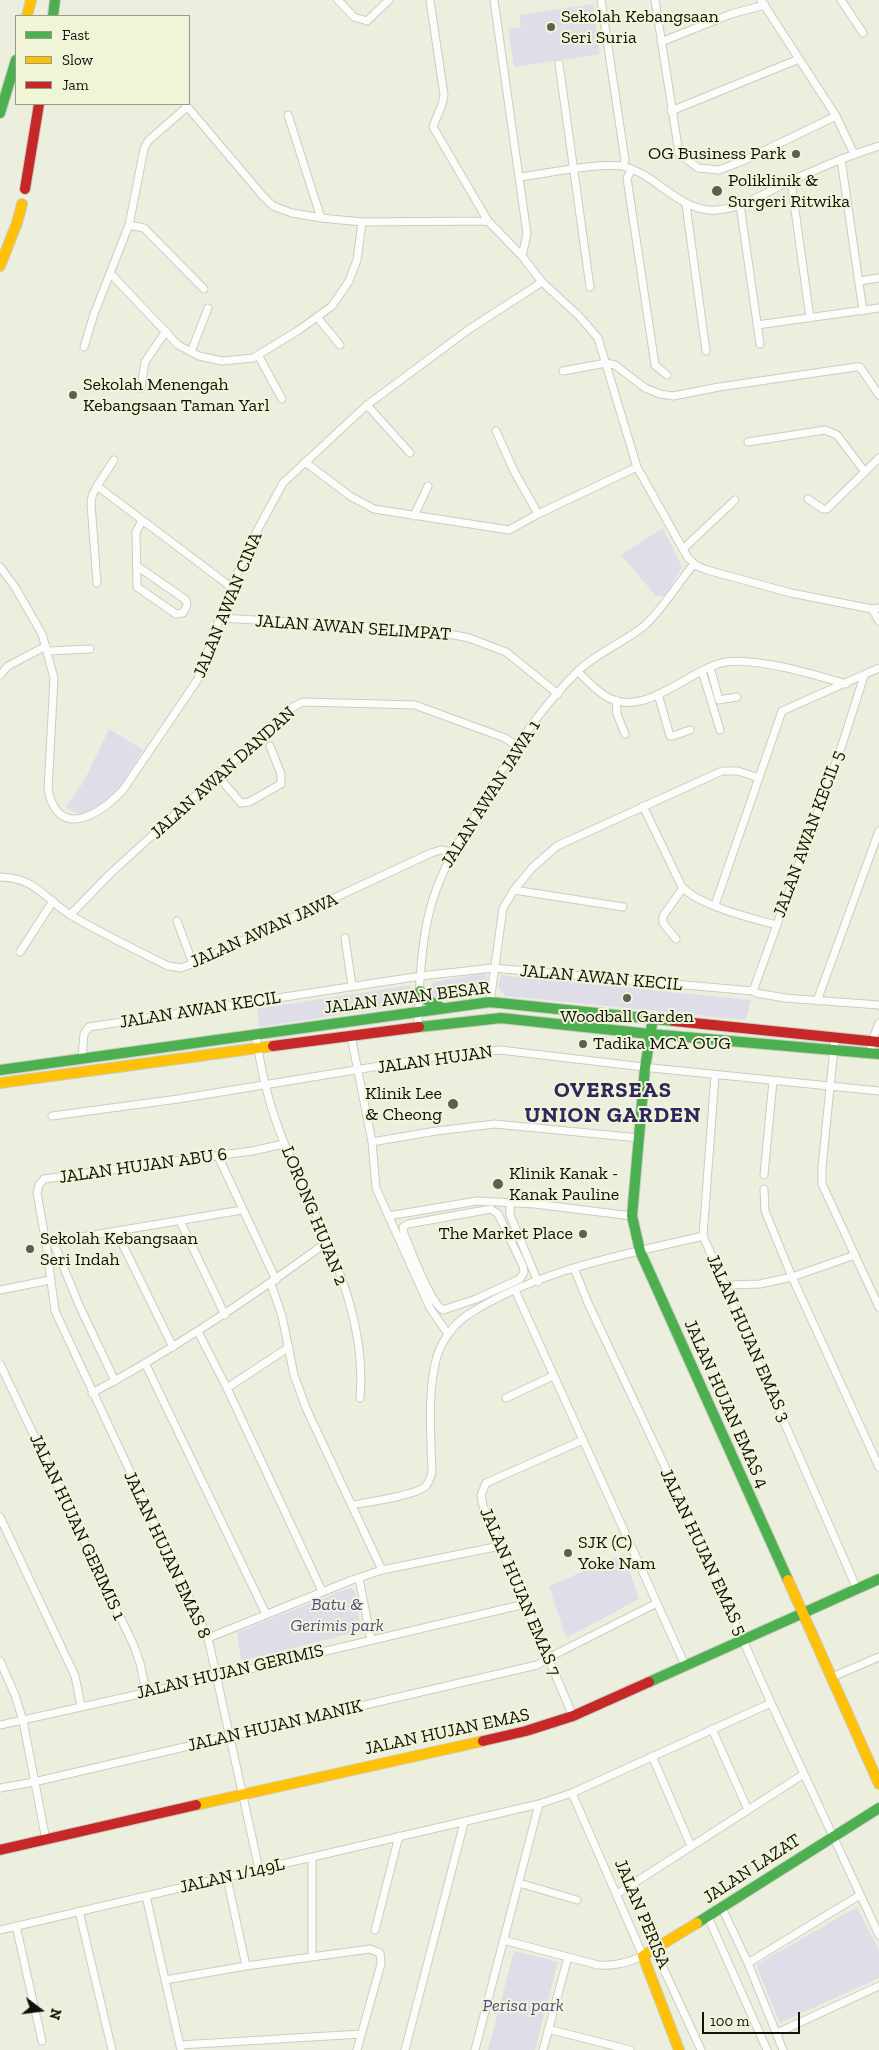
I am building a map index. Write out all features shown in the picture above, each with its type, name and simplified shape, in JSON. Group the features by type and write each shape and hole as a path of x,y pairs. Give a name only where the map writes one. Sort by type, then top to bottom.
{"main road":[{"path":"27,15 31,0"},
{"path":"53,15 55,0"},
{"path":"0,113 15,63"},
{"path":"25,189 39,105"},
{"path":"0,266 17,223 22,204"},
{"path":"420,991 430,1003 443,1009"},
{"name":"JALAN AWAN BESAR","path":"0,1070 490,1002 876,1042"},
{"name":"JALAN AWAN BESAR","path":"0,1083 258,1048 501,1018 638,1033 875,1053"},
{"name":"JALAN HUJAN EMAS 4","path":"653,1018 646,1068 632,1216 640,1251 879,1784"},
{"path":"638,1033 648,1052 664,1035"},
{"name":"JALAN HUJAN EMAS","path":"0,1850 243,1796 408,1756 502,1738 544,1727 573,1716 879,1579"},
{"name":"JALAN LAZAT","path":"643,1956 656,1950 879,1808"},
{"name":"JALAN PERISA","path":"643,1956 679,2050"}],"street":[{"path":"338,0 354,17 367,21 389,0"},
{"path":"430,0 444,95 443,105 437,114 433,127 488,221 522,256 542,282 594,332 606,363 638,467 683,549 694,564 707,570 791,593 876,609 879,621"},
{"path":"494,0 528,234 522,256"},
{"path":"601,0 625,160 623,166"},
{"path":"655,0 679,153 698,168 719,170 746,160 836,116"},
{"path":"842,0 863,33"},
{"path":"661,42 763,3 836,116 854,154"},
{"path":"671,111 799,59"},
{"path":"559,64 590,287"},
{"path":"84,347 129,225 144,149 148,141 186,105 252,184 274,206 292,213 362,222 488,221"},
{"path":"288,115 321,218"},
{"path":"520,177 623,166 657,182 686,204 716,210 740,205 841,159 879,146"},
{"path":"841,159 863,311"},
{"path":"632,169 628,178 655,364 666,375"},
{"path":"791,181 810,318"},
{"path":"686,204 706,351"},
{"path":"740,205 760,344"},
{"path":"110,273 178,345 199,356 222,362 253,358 332,306 349,281 357,260 362,222"},
{"path":"129,225 144,228 204,289"},
{"path":"859,282 879,278"},
{"name":"JALAN AWAN CINA","path":"0,567 16,587 42,634 54,678 48,790 50,802 55,811 71,818 82,818 95,814 124,790 198,679 231,587 257,531 283,483 367,405 468,330 542,282"},
{"path":"191,352 208,308"},
{"path":"757,325 879,308"},
{"path":"318,317 340,345"},
{"path":"141,388 145,362 166,331"},
{"path":"258,355 282,399"},
{"path":"563,371 606,363 615,365 645,388 660,394 673,396 719,387 856,367 860,368 879,395"},
{"path":"367,405 410,453"},
{"path":"748,442 824,430 837,435 865,472"},
{"path":"496,431 514,470 538,514"},
{"path":"808,499 823,509 827,509 879,458"},
{"path":"97,583 92,496 114,460"},
{"path":"305,462 350,496 374,509 509,530 538,514 638,467"},
{"path":"97,486 231,587"},
{"path":"414,516 428,486"},
{"path":"683,549 735,500"},
{"path":"137,566 186,600 187,605 182,613 176,614 137,587 136,532 142,521"},
{"name":"JALAN AWAN JAWA 1","path":"418,1028 421,976 427,926 433,897 453,852 517,746 558,694 578,672 604,651 646,624 694,564"},
{"name":"JALAN AWAN SELIMPAT","path":"221,618 430,630 469,638 506,652 558,694"},
{"path":"0,675 8,666 47,649 90,649"},
{"path":"578,672 601,693 616,700 630,703 658,694 710,667 727,662 784,668 846,684"},
{"path":"710,667 719,700 737,697"},
{"path":"716,905 783,710 879,668"},
{"path":"702,671 720,730"},
{"name":"JALAN AWAN KECIL 5","path":"753,991 840,751 864,676"},
{"path":"658,694 670,736 690,730"},
{"path":"616,700 624,734"},
{"name":"JALAN AWAN DANDAN","path":"70,915 111,873 293,707 304,702 415,705 505,738 517,746"},
{"path":"218,776 241,803 249,802 280,784 281,774 270,746"},
{"path":"490,1002 493,968 503,908 514,890 532,868 557,846 722,771 738,771 759,778"},
{"path":"643,806 683,888 695,898 776,925"},
{"path":"817,1001 879,831"},
{"name":"JALAN AWAN JAWA","path":"0,877 14,877 27,881 70,915 168,966 181,968 430,853 441,850 453,852"},
{"path":"676,939 664,923 663,916 683,888"},
{"path":"514,890 623,907"},
{"path":"20,952 53,901"},
{"path":"177,921 193,964"},
{"path":"345,938 352,986"},
{"name":"JALAN AWAN KECIL","path":"82,1058 84,1034 89,1027 352,986 493,968 753,991 817,1001 879,1006"},
{"path":"875,1053 879,1023"},
{"name":"LORONG HUJAN 2","path":"256,1035 264,1084 284,1144 327,1242 353,1313 360,1349 362,1376 360,1398"},
{"path":"351,1036 372,1142 376,1188 430,1308 448,1334"},
{"path":"834,1038 822,1184 879,1307"},
{"name":"JALAN HUJAN","path":"52,1116 178,1099 453,1054 500,1050 646,1068 879,1091"},
{"name":"JALAN HUJAN EMAS 3","path":"715,1075 703,1236 857,1589"},
{"path":"764,1175 773,1081"},
{"path":"372,1142 436,1131 495,1124 639,1138"},
{"name":"JALAN HUJAN ABU 6","path":"50,1280 50,1242 37,1193 39,1185 44,1179 268,1149 284,1144"},
{"path":"218,1156 273,1282 294,1375 306,1408 382,1570"},
{"path":"764,1190 765,1211 792,1277 879,1467"},
{"path":"388,1216 467,1203 510,1202 632,1216"},
{"path":"510,1202 510,1215 538,1282"},
{"path":"467,1203 469,1213"},
{"path":"403,1214 404,1234 438,1307 443,1310 450,1310 520,1279 524,1272 523,1266 498,1214 491,1209 405,1224"},
{"path":"115,1381 50,1242 242,1210"},
{"path":"180,1221 225,1315"},
{"path":"116,1231 173,1347"},
{"path":"352,1505 424,1488 430,1481 432,1473 432,1386 438,1355 448,1334 465,1317 515,1290 574,1268 703,1236"},
{"path":"92,1393 225,1315 327,1242"},
{"path":"726,1285 760,1284 792,1277 855,1256"},
{"name":"JALAN HUJAN EMAS 5","path":"574,1268 588,1303 620,1368 743,1639 770,1703 879,1935"},
{"path":"520,1279 524,1287"},
{"path":"0,1290 50,1280"},
{"name":"JALAN HUJAN EMAS 8","path":"50,1280 55,1311 208,1638 259,1869"},
{"path":"515,1290 686,1665"},
{"path":"198,1332 227,1388 322,1591"},
{"path":"227,1388 289,1347"},
{"path":"145,1363 266,1614"},
{"name":"JALAN HUJAN GERIMIS 1","path":"0,1364 134,1646 140,1663 146,1692"},
{"path":"506,1398 553,1376"},
{"name":"JALAN HUJAN EMAS 7","path":"573,1716 481,1500 482,1490 486,1483 583,1440"},
{"path":"0,1517 75,1676 81,1706"},
{"path":"208,1638 322,1591 382,1570 500,1546"},
{"path":"359,1578 371,1640"},
{"name":"JALAN HUJAN MANIK","path":"0,1788 34,1782 537,1665 657,1603"},
{"name":"JALAN HUJAN GERIMIS","path":"0,1725 216,1677 525,1604"},
{"path":"832,1677 879,1657"},
{"path":"0,1661 15,1695 22,1721 46,1840"},
{"name":"JALAN 1/149L","path":"0,1930 539,1804 572,1792 770,1703"},
{"path":"712,1729 748,1810"},
{"path":"652,1756 692,1846"},
{"path":"617,1894 804,1774"},
{"name":"JALAN PERISA","path":"572,1792 643,1956"},
{"path":"476,2050 539,1804"},
{"path":"405,2050 464,1823"},
{"path":"375,1930 400,1836"},
{"path":"312,1857 312,1957"},
{"path":"227,1878 246,1966"},
{"path":"519,1883 577,1900"},
{"path":"748,1963 860,1895"},
{"path":"146,1896 180,2047 361,2034"},
{"path":"722,1908 748,1963 783,2050"},
{"path":"79,1911 112,2050"},
{"path":"708,1917 767,2050"},
{"path":"16,1926 42,2041"},
{"path":"503,1940 598,1965 613,1966 628,1963 643,1956"},
{"path":"165,1980 246,1966 370,1949 380,1953 381,1964 357,2050"},
{"path":"656,1950 701,2050"},
{"path":"543,2050 568,1957"},
{"path":"777,2033 879,1986"},
{"path":"548,2029 630,2050"}],"green space":[{"name":"Sekolah Kebangsaan Seri Suria","path":"593,4 600,54 514,67 508,29 521,27 519,15"},
{"path":"663,528 682,567 665,596 656,596 621,555"},
{"path":"109,729 143,750 109,800 100,808 90,813 77,813 66,807 84,781"},
{"path":"486,973 489,983 482,995 438,1002 429,992 433,982"},
{"name":"Woodball Garden","path":"501,975 751,1000 746,1020 505,996 498,986"},
{"path":"411,985 413,996 405,1005 259,1027 257,1009"},
{"path":"624,1554 639,1599 566,1638 549,1586"},
{"name":"Batu & Gerimis park","path":"349,1588 355,1590 361,1631 241,1661 237,1632"},
{"path":"857,1907 879,1950 879,1978 780,2023 756,1965"},
{"name":"Perisa park","path":"514,1951 558,1962 535,2050 488,2050"}],"traffic: fast":[{"path":"53,15 55,0"},
{"path":"0,113 15,63"},
{"path":"420,991 427,1000 442,1008"},
{"path":"0,1070 490,1002 674,1021"},
{"path":"419,1027 501,1018 650,1034 879,1054"},
{"path":"653,1018 645,1068 632,1216 640,1251 788,1580"},
{"path":"649,1682 879,1579"},
{"path":"697,1923 879,1808"}],"traffic: slow":[{"path":"27,15 31,0"},
{"path":"0,266 17,223 22,204"},
{"path":"0,1083 273,1046"},
{"path":"788,1580 879,1784"},
{"path":"196,1805 483,1741"},
{"path":"679,2050 643,1956 697,1923"}],"traffic: jam":[{"path":"25,189 39,105"},
{"path":"674,1021 879,1042"},
{"path":"273,1046 419,1027"},
{"path":"483,1741 526,1731 573,1716 649,1682"},
{"path":"0,1850 196,1805"}],"place":[{"name":"Sekolah Kebangsaan Seri Suria","path":"551,27"},
{"name":"OG Business Park","path":"796,154"},
{"name":"Poliklinik & Surgeri Ritwika","path":"717,191"},
{"name":"Sekolah Menengah Kebangsaan Taman Yarl","path":"73,395"},
{"name":"Woodball Garden","path":"627,998"},
{"name":"Tadika MCA OUG","path":"583,1044"},
{"name":"Klinik Lee & Cheong","path":"453,1104"},
{"name":"Klinik Kanak - Kanak Pauline","path":"498,1184"},
{"name":"The Market Place","path":"583,1234"},
{"name":"Sekolah Kebangsaan Seri Indah","path":"30,1249"},
{"name":"SJK (C) Yoke Nam","path":"568,1553"}],"district":[{"name":"OVERSEAS UNION GARDEN","path":"613,1104"}]}
